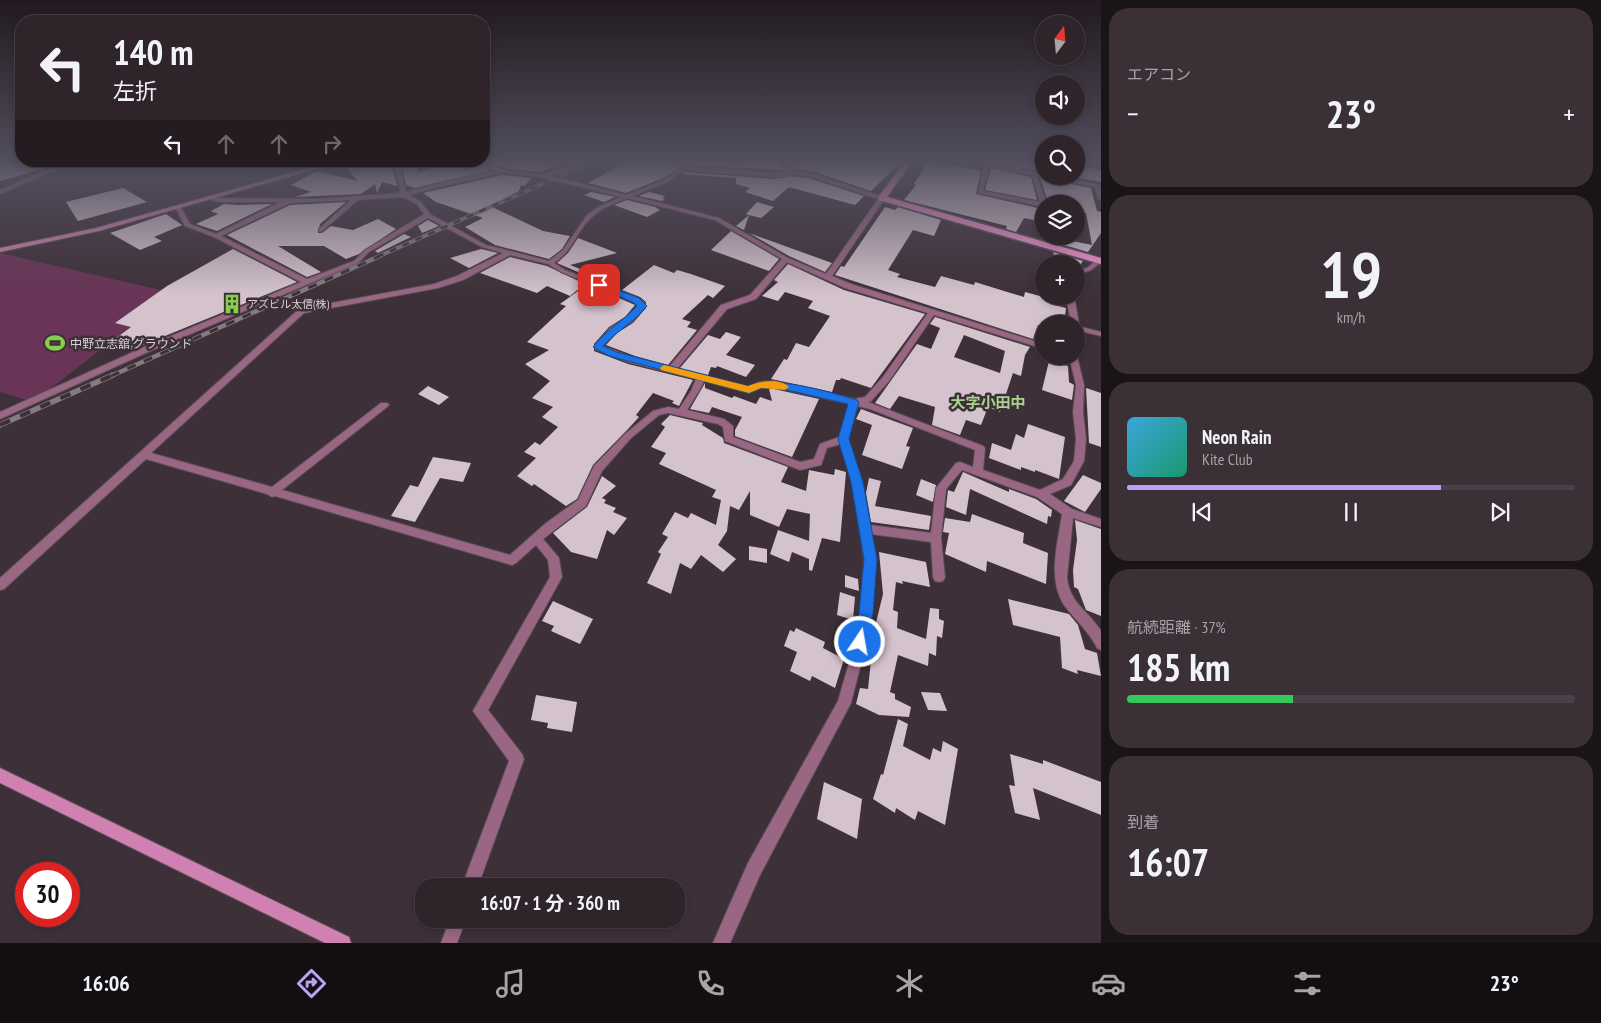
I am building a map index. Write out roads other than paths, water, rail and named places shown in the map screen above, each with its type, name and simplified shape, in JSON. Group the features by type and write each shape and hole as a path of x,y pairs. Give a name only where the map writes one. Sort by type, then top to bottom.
{"main road":[{"path":"0,250 72,236 182,206"},
{"path":"910,206 1100,261"},
{"path":"0,775 343,943"}],"street":[{"path":"216,236 277,206"},
{"path":"321,230 348,206"},
{"path":"421,206 428,215 484,246 550,263 563,271 636,300 642,306 629,320 613,330 598,347 631,360 749,390 760,385 774,384 872,406 980,448 978,470"},
{"path":"550,263 565,251 588,216 606,206"},
{"path":"662,206 718,219 786,260 827,278 931,314 1035,344"},
{"path":"827,278 876,206"},
{"path":"178,207 187,225 216,236 307,282"},
{"path":"0,416 145,350 356,262 367,251 428,215"},
{"path":"0,585 302,311 435,286 460,278 508,253"},
{"path":"671,370 724,307 753,297 786,260"},
{"path":"1085,270 1100,261"},
{"path":"854,402 868,399 886,379 931,314"},
{"path":"1085,330 1101,334"},
{"path":"1041,494 1067,482 1079,461 1081,439 1078,412 1080,385 1075,365"},
{"path":"681,412 695,391 701,377"},
{"path":"721,943 754,870 844,703 866,614 870,559 857,482 843,439 854,402"},
{"path":"272,493 384,405"},
{"path":"145,455 272,493 512,560 536,538 582,503 598,469 628,436 656,413 668,410 721,421 728,426 728,439 800,466 818,462 823,446 843,439"},
{"path":"939,577 936,538 941,488 960,466 978,470 1041,494 1068,512 1101,523"},
{"path":"1068,512 1061,565 1064,593 1098,635 1101,644"},
{"path":"866,530 936,538"},
{"path":"473,878 517,759 480,711 556,577 553,558 536,538"},
{"path":"450,943 455,928"}],"railway":[{"path":"377,257 492,206"},
{"path":"111,376 380,256"},
{"path":"0,425 113,375"}],"place":[{"name":"アズビル太信(株)","path":"232,304"},
{"name":"中野立志舘 グラウンド","path":"55,343"}],"district":[{"name":"大字小田中","path":"988,402"}]}
